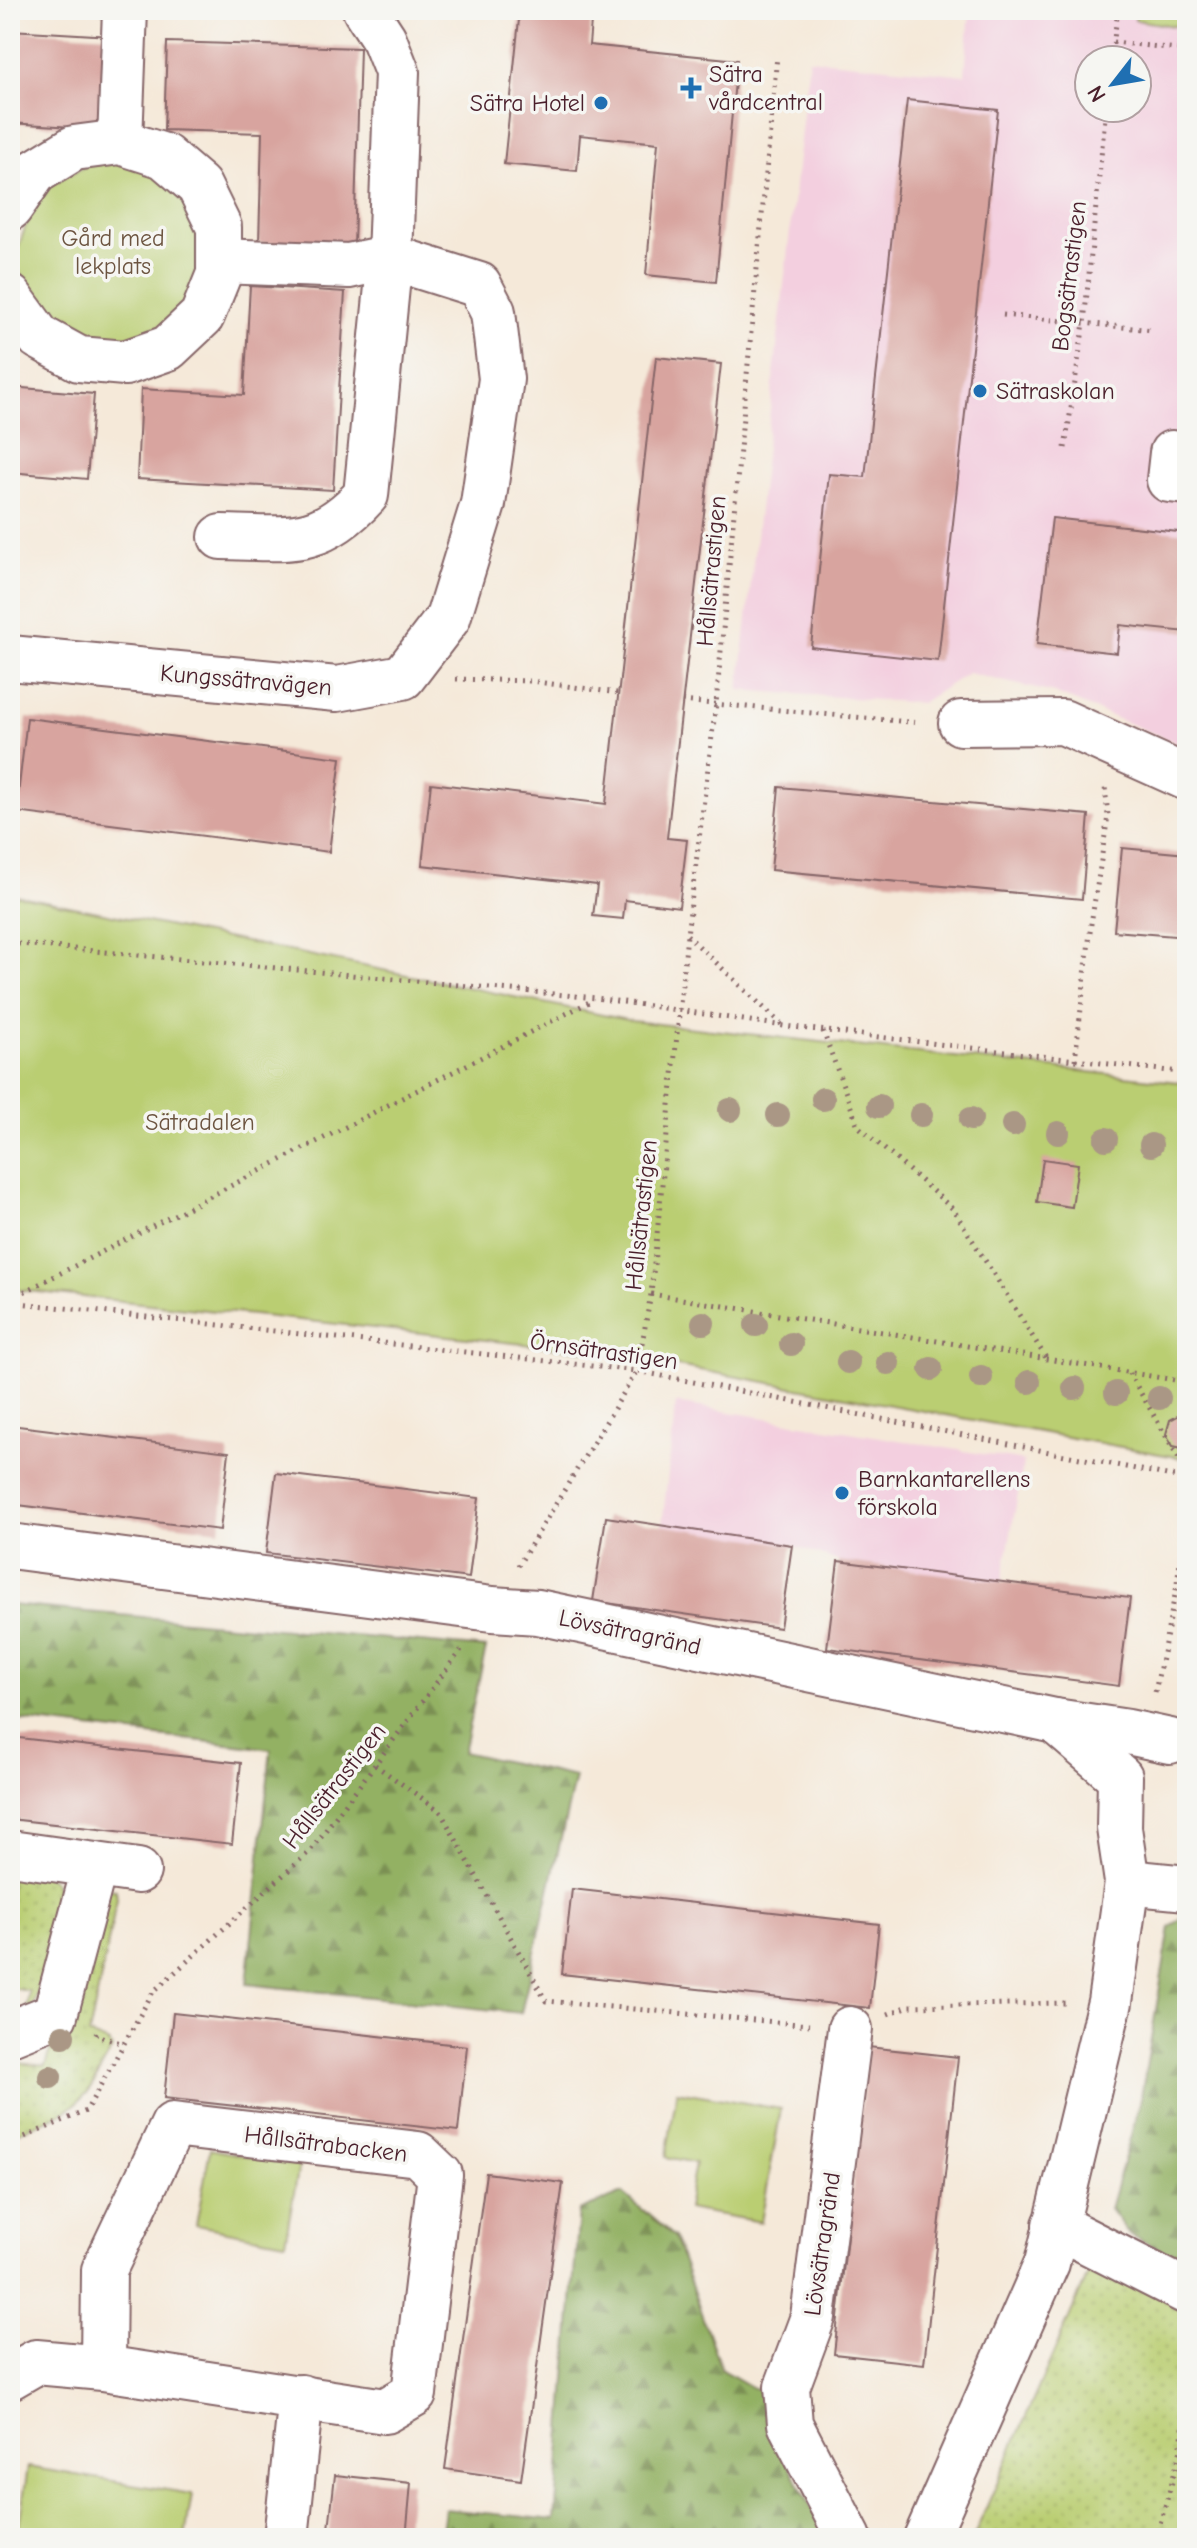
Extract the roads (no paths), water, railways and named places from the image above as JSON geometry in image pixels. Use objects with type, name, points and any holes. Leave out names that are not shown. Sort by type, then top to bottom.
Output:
[{"type":"street","points":[[120,142],[125,10]]},
{"type":"street","points":[[221,537],[299,539],[323,531],[347,516],[366,495],[390,257],[397,72],[384,39],[365,10]]},
{"type":"street","points":[[10,208],[35,172],[74,148],[120,142],[164,156],[199,186],[219,227],[219,274],[202,316],[168,348],[125,363],[79,359],[39,337],[10,297]]},
{"type":"street","points":[[219,261],[349,266],[390,257]]},
{"type":"street","name":"Kungssätravägen","points":[[10,658],[337,689],[403,677],[448,618],[483,504],[501,379],[493,312],[479,285],[390,257]]},
{"type":"street","points":[[961,723],[1063,722],[1187,778]]},
{"type":"street","name":"Lövsätragränd","points":[[10,1546],[492,1609],[538,1612],[1055,1721],[1120,1777],[1119,1828],[1127,1882],[1110,2002],[1047,2263],[926,2538]]},
{"type":"street","points":[[1055,1721],[1170,1741]]},
{"type":"street","points":[[10,1853],[138,1871]]},
{"type":"street","points":[[10,2033],[55,2015],[95,1865]]},
{"type":"street","points":[[1127,1882],[1187,1888]]},
{"type":"street","name":"Lövsätragränd","points":[[849,2538],[790,2424],[787,2387],[813,2317],[850,2029]]},
{"type":"street","name":"Hållsätrabacken","points":[[10,2377],[36,2362],[103,2368],[385,2411],[414,2394],[440,2175],[418,2154],[173,2125],[104,2270],[103,2368]]},
{"type":"street","points":[[1055,2225],[1187,2292]]},
{"type":"street","points":[[286,2538],[301,2397]]},
{"type":"place","name":"Sätra vårdcentral","points":[[691,88]]},
{"type":"place","name":"Sätra Hotel","points":[[601,103]]},
{"type":"place","name":"Sätraskolan","points":[[980,391]]},
{"type":"place","name":"Barnkantarellens förskola","points":[[842,1493]]},
{"type":"park label","name":"Gård med lekplats","points":[[113,252]]},
{"type":"park label","name":"Sätradalen","points":[[200,1122]]}]
